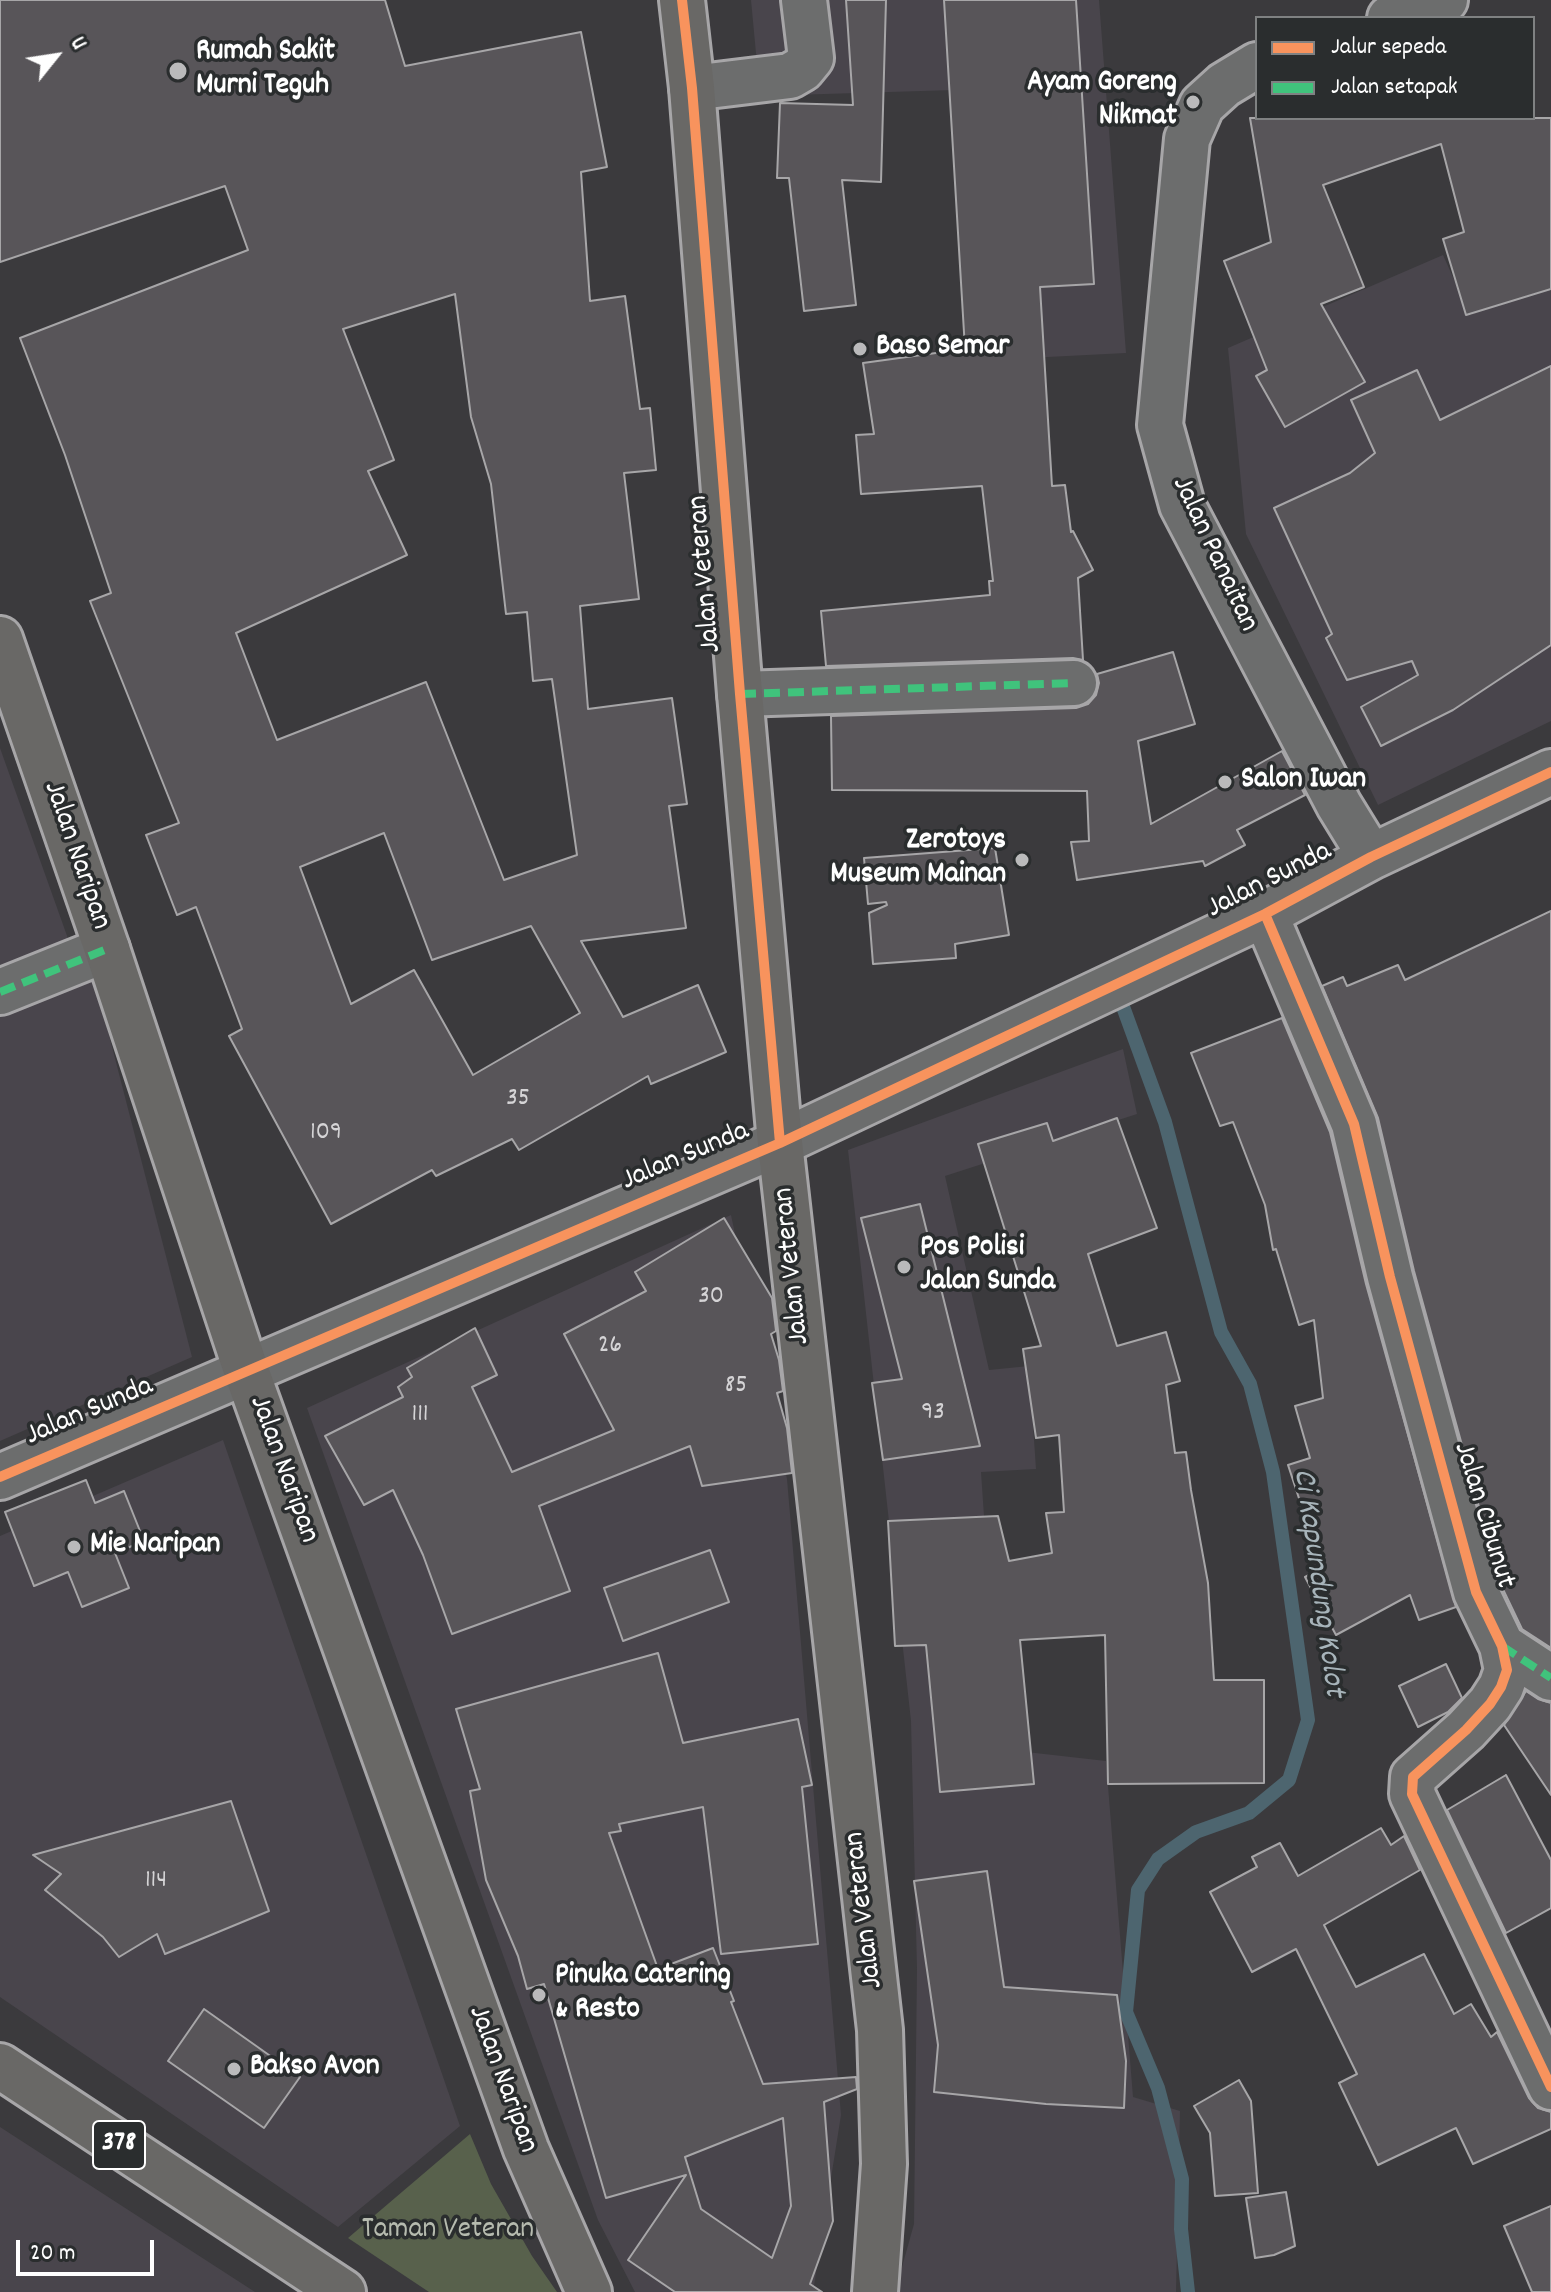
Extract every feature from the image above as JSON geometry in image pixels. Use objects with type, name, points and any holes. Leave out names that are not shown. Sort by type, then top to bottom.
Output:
[{"type":"main road","name":"Jalan Veteran","points":[[682,0],[692,88],[740,694],[780,1143],[880,2030],[884,2164],[875,2292]]},
{"type":"main road","name":"Jalan Naripan","points":[[0,639],[107,949],[247,1373],[520,2134],[589,2292]]},
{"type":"main road","name":"378","points":[[0,2066],[343,2292]]},
{"type":"street","points":[[692,88],[790,76],[802,69],[811,58],[804,0]]},
{"type":"street","points":[[1396,16],[1445,0]]},
{"type":"street","name":"Jalan Panaitan","points":[[1255,66],[1224,85],[1202,105],[1187,139],[1160,425],[1182,505],[1339,805],[1371,857]]},
{"type":"street","points":[[740,694],[1074,683]]},
{"type":"street","name":"Jalan Sunda","points":[[0,1477],[780,1143],[1265,914],[1371,857],[1551,772]]},
{"type":"street","name":"Jalan Cibunut","points":[[1265,914],[1354,1124],[1390,1277],[1476,1592],[1502,1646],[1507,1670],[1501,1687],[1466,1730],[1413,1777],[1412,1794],[1551,2087]]},
{"type":"street","points":[[0,992],[107,949]]},
{"type":"street","points":[[1502,1646],[1551,1678]]},
{"type":"shaded area","points":[[751,0],[1099,0],[1126,353],[969,361],[954,90],[760,96]]},
{"type":"shaded area","points":[[1443,255],[1470,315],[1551,277],[1551,721],[1378,805],[1246,534],[1228,348]]},
{"type":"shaded area","points":[[0,748],[76,961],[0,987]]},
{"type":"shaded area","points":[[93,973],[192,1357],[0,1441],[0,1008]]},
{"type":"shaded area","points":[[1123,1049],[1137,1114],[945,1176],[989,1370],[1029,1366],[1036,1469],[981,1472],[1000,1749],[1106,1761],[1133,2097],[1180,2111],[1176,2292],[895,2292],[914,2224],[917,1969],[911,1721],[848,1150]]},
{"type":"shaded area","points":[[731,1215],[787,1479],[841,2115],[813,2292],[635,2292],[598,2220],[307,1408]]},
{"type":"shaded area","points":[[223,1440],[460,2126],[338,2227],[0,1997],[0,1536]]},
{"type":"shaded area","points":[[0,2127],[255,2292],[0,2292]]},
{"type":"green space","name":"Taman Veteran","points":[[470,2134],[491,2184],[532,2256],[557,2292],[429,2292],[348,2238]]},
{"type":"building","points":[[0,0],[385,0],[405,66],[581,32],[607,167],[581,172],[590,301],[625,296],[640,409],[650,408],[656,470],[624,473],[639,599],[580,606],[588,709],[672,698],[687,804],[669,806],[686,928],[581,941],[623,1017],[698,985],[726,1052],[651,1084],[648,1076],[519,1150],[512,1139],[436,1176],[432,1170],[331,1224],[229,1036],[242,1029],[196,907],[177,915],[146,835],[179,823],[90,601],[111,593],[65,455],[20,338],[248,250],[225,186],[0,262]],"holes":[[[455,294],[471,417],[491,484],[506,614],[527,612],[533,681],[552,679],[577,855],[504,880],[426,682],[277,740],[236,633],[407,555],[368,471],[394,460],[343,329]],[[384,833],[432,960],[531,926],[580,1013],[473,1075],[414,970],[351,1004],[300,867]]]},
{"type":"building","points":[[846,0],[886,0],[881,182],[842,180],[856,305],[804,311],[789,178],[777,178],[780,103],[853,105]]},
{"type":"building","points":[[944,0],[1076,0],[1094,284],[1040,287],[1052,486],[1065,485],[1071,532],[1093,570],[1078,578],[1083,660],[826,666],[821,611],[990,595],[989,581],[993,581],[982,486],[861,494],[856,435],[874,434],[863,363],[965,349]]},
{"type":"building","points":[[1250,118],[1551,118],[1551,289],[1466,315],[1443,239],[1464,232],[1441,144],[1323,185],[1364,287],[1321,304],[1365,382],[1285,427],[1256,376],[1267,370],[1224,261],[1271,242]]},
{"type":"building","points":[[1551,366],[1551,645],[1453,710],[1381,746],[1361,707],[1418,675],[1412,661],[1347,680],[1326,638],[1332,634],[1274,508],[1350,473],[1375,453],[1351,400],[1417,370],[1440,420]]},
{"type":"building","points":[[1173,652],[1195,724],[1138,741],[1151,824],[1282,751],[1305,795],[1237,830],[1245,845],[1205,866],[1203,861],[1077,880],[1071,842],[1089,841],[1087,791],[832,790],[831,716],[1076,708],[1088,704],[1096,695],[1099,683],[1097,674]]},
{"type":"building","points":[[995,848],[1009,935],[955,944],[956,958],[873,964],[869,913],[887,905],[886,902],[868,904],[864,858]]},
{"type":"building","points":[[1551,911],[1551,1648],[1522,1629],[1500,1583],[1414,1271],[1378,1118],[1322,986],[1343,977],[1347,986],[1398,965],[1405,980]]},
{"type":"building","points":[[1282,1018],[1330,1132],[1366,1284],[1456,1607],[1419,1620],[1410,1595],[1336,1635],[1305,1577],[1322,1568],[1288,1465],[1310,1458],[1295,1406],[1323,1398],[1314,1320],[1299,1325],[1276,1249],[1273,1250],[1265,1205],[1233,1122],[1220,1126],[1191,1053]]},
{"type":"building","points":[[1117,1118],[1157,1228],[1088,1254],[1117,1346],[1166,1332],[1180,1381],[1166,1385],[1175,1453],[1186,1452],[1208,1583],[1214,1680],[1264,1680],[1264,1783],[1108,1784],[1105,1635],[1020,1640],[1034,1784],[940,1792],[926,1645],[895,1646],[888,1521],[998,1516],[1009,1561],[1052,1553],[1046,1513],[1064,1512],[1059,1435],[1036,1438],[1023,1349],[1041,1346],[978,1144],[1047,1123],[1053,1141]]},
{"type":"building","points":[[920,1204],[980,1446],[883,1460],[872,1383],[902,1379],[861,1218]]},
{"type":"building","points":[[724,1218],[772,1298],[776,1331],[771,1334],[779,1360],[783,1391],[777,1393],[787,1428],[792,1473],[702,1486],[690,1446],[539,1506],[570,1591],[452,1634],[423,1555],[393,1490],[364,1505],[325,1436],[403,1397],[398,1387],[412,1377],[407,1368],[475,1328],[497,1375],[472,1387],[512,1472],[614,1430],[564,1334],[646,1291],[635,1272]]},
{"type":"building","name":"Mie Naripan","points":[[86,1480],[95,1503],[124,1491],[144,1541],[115,1553],[129,1588],[82,1607],[68,1572],[34,1586],[5,1512]]},
{"type":"building","points":[[710,1550],[729,1602],[623,1641],[604,1588]]},
{"type":"building","points":[[658,1653],[683,1743],[798,1719],[812,1785],[802,1787],[818,1944],[721,1954],[703,1807],[619,1824],[621,1831],[609,1833],[658,1969],[713,1948],[763,2084],[856,2077],[857,2089],[824,2102],[833,2221],[810,2284],[822,2292],[675,2292],[628,2260],[686,2175],[606,2198],[544,1984],[527,1989],[518,1956],[486,1880],[470,1791],[480,1789],[456,1709]],"holes":[[[783,2118],[791,2206],[772,2258],[701,2209],[685,2157]]]},
{"type":"building","points":[[1446,1664],[1462,1698],[1448,1712],[1418,1727],[1399,1686]]},
{"type":"building","points":[[1526,1691],[1551,1703],[1551,1795],[1504,1725]]},
{"type":"building","points":[[1506,1775],[1551,1860],[1551,1908],[1506,1933],[1447,1810]]},
{"type":"building","points":[[231,1801],[269,1911],[165,1954],[157,1934],[119,1957],[103,1937],[45,1890],[61,1874],[33,1855]]},
{"type":"building","points":[[1381,1828],[1391,1845],[1404,1836],[1420,1870],[1324,1925],[1356,1987],[1424,1954],[1454,2014],[1471,2004],[1491,2037],[1497,2032],[1529,2098],[1538,2108],[1551,2112],[1551,2129],[1473,2164],[1456,2128],[1378,2165],[1339,2083],[1357,2074],[1296,1949],[1252,1972],[1210,1892],[1257,1867],[1252,1857],[1280,1843],[1298,1876]]},
{"type":"building","points":[[987,1871],[1004,1987],[1117,1995],[1126,2061],[1124,2108],[1046,2104],[934,2092],[938,2045],[914,1881]]},
{"type":"building","name":"Bakso Avon","points":[[204,2009],[300,2077],[264,2128],[168,2061]]},
{"type":"building","points":[[1239,2080],[1251,2101],[1258,2193],[1215,2196],[1210,2133],[1194,2106]]},
{"type":"building","points":[[1286,2192],[1295,2246],[1274,2255],[1255,2258],[1246,2198]]},
{"type":"building","points":[[1551,2206],[1551,2292],[1532,2292],[1504,2226]]},
{"type":"waterway","name":"Ci Kapundung Kolot","points":[[1122,1004],[1165,1122],[1221,1332],[1250,1384],[1273,1472],[1308,1720],[1289,1780],[1249,1813],[1196,1832],[1158,1859],[1138,1890],[1126,2012],[1158,2088],[1182,2179],[1181,2229],[1188,2292]]},
{"type":"marked path","points":[[740,694],[1074,683]]},
{"type":"marked path","points":[[0,992],[107,949]]},
{"type":"marked path","points":[[1502,1646],[1551,1678]]},
{"type":"cycle path","points":[[682,0],[692,88],[740,694],[780,1143]]},
{"type":"cycle path","points":[[0,1477],[780,1143],[1265,914],[1371,857],[1551,772]]},
{"type":"cycle path","points":[[1265,914],[1354,1124],[1390,1277],[1476,1592],[1502,1646],[1507,1670],[1490,1704],[1413,1777],[1412,1794],[1551,2087]]},
{"type":"place","name":"Rumah Sakit Murni Teguh","points":[[178,71]]},
{"type":"place","name":"Ayam Goreng Nikmat","points":[[1193,102]]},
{"type":"place","name":"Baso Semar","points":[[860,349]]},
{"type":"place","name":"Salon Iwan","points":[[1225,782]]},
{"type":"place","name":"Zerotoys Museum Mainan","points":[[1022,860]]},
{"type":"place","name":"Pos Polisi Jalan Sunda","points":[[904,1267]]},
{"type":"place","name":"Mie Naripan","points":[[74,1547]]},
{"type":"place","name":"Pinuka Catering & Resto","points":[[539,1995]]},
{"type":"place","name":"Bakso Avon","points":[[234,2069]]}]
